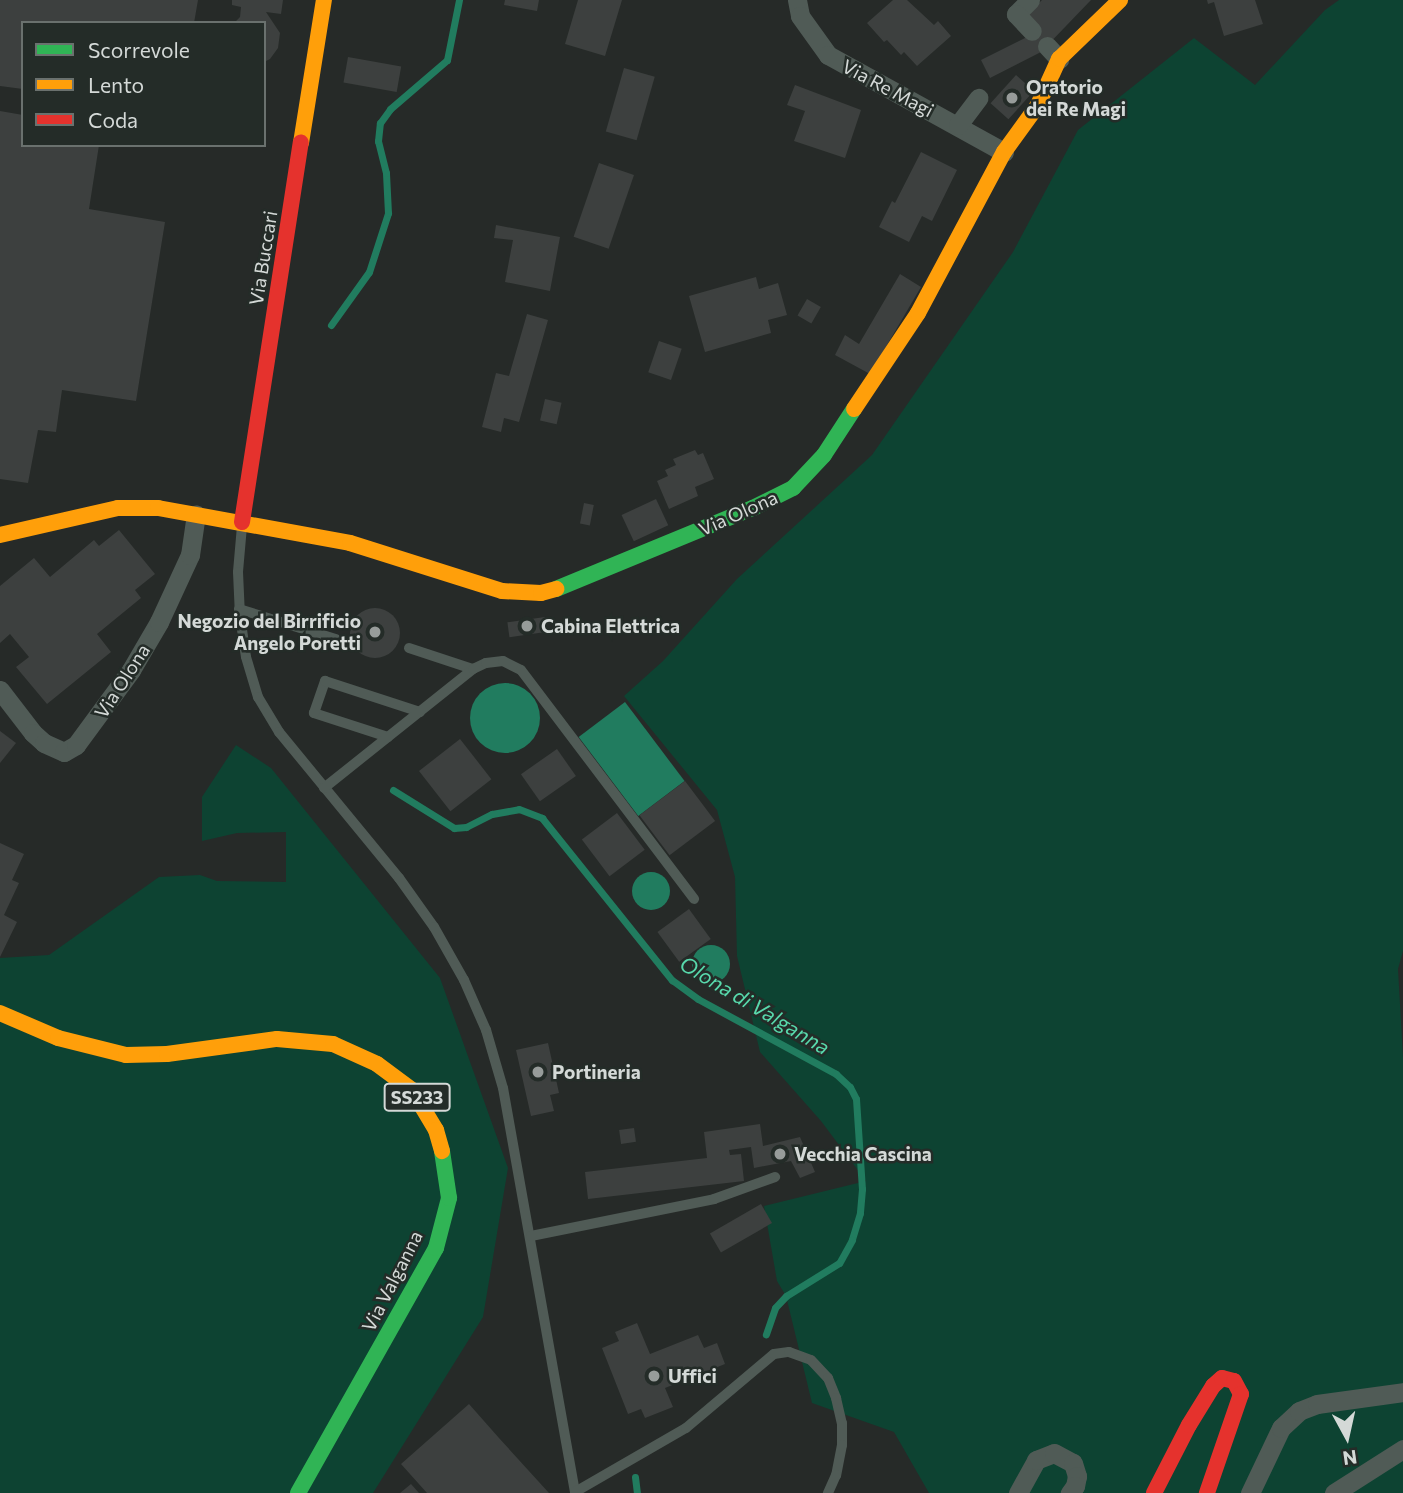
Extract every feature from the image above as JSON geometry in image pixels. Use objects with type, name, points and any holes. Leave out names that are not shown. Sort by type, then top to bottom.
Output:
[{"type":"street","name":"Via Buccari","points":[[242,522],[324,0]]},
{"type":"street","name":"Via Re Magi","points":[[797,0],[800,16],[828,55],[1004,152]]},
{"type":"street","points":[[1030,0],[1016,14],[1032,31]]},
{"type":"street","name":"Via Olona","points":[[0,535],[118,508],[158,508],[350,542],[502,591],[541,593],[573,584],[793,488],[824,455],[918,313],[1004,152],[1038,105],[1053,53],[1120,0]]},
{"type":"street","points":[[958,125],[978,98]]},
{"type":"street","name":"Via Olona","points":[[0,690],[44,743],[64,751],[76,746],[131,670],[159,622],[190,555],[196,514]]},
{"type":"street","name":"Via Valganna","points":[[0,1013],[58,1038],[126,1055],[167,1054],[277,1039],[333,1044],[377,1064],[412,1090],[436,1130],[446,1163],[449,1198],[436,1248],[298,1493]]},
{"type":"street","points":[[1154,1493],[1189,1425],[1213,1386],[1222,1378],[1234,1381],[1241,1394],[1207,1493]]},
{"type":"street","points":[[1250,1493],[1281,1428],[1299,1410],[1317,1404],[1403,1392]]},
{"type":"street","points":[[1334,1493],[1403,1449]]},
{"type":"street","points":[[1017,1493],[1036,1461],[1054,1453],[1073,1463],[1076,1486],[1070,1493]]},
{"type":"lane","points":[[242,522],[238,572],[239,609],[246,657],[258,697],[279,732],[399,878],[434,927],[464,980],[486,1030],[503,1088],[575,1493],[686,1428],[774,1354],[789,1352],[811,1360],[828,1378],[836,1398],[842,1423],[842,1445],[836,1475],[828,1493]]},
{"type":"lane","points":[[239,609],[336,639]]},
{"type":"lane","points":[[409,648],[473,669]]},
{"type":"lane","points":[[324,788],[473,669],[485,663],[503,662],[520,670],[694,899]]},
{"type":"lane","points":[[388,737],[314,712],[324,681],[420,712]]},
{"type":"lane","points":[[531,1236],[714,1199],[775,1177]]},
{"type":"shaded area","points":[[1339,0],[1403,0],[1403,951],[1398,969],[1403,1057],[1403,1493],[929,1493],[894,1432],[812,1403],[786,1296],[777,1281],[764,1206],[866,1181],[821,1121],[760,1052],[737,956],[735,877],[717,810],[624,696],[663,661],[737,579],[872,455],[1013,252],[1078,130],[1194,38],[1255,85],[1325,10]]},
{"type":"shaded area","points":[[505,683],[524,689],[534,699],[540,718],[534,737],[524,747],[505,753],[486,747],[476,737],[470,718],[476,699],[486,689]]},
{"type":"shaded area","points":[[625,702],[685,781],[638,816],[579,737]]},
{"type":"shaded area","points":[[236,745],[271,768],[440,978],[508,1168],[483,1317],[373,1493],[0,1493],[0,958],[49,955],[159,877],[200,875],[217,881],[286,882],[286,832],[237,833],[202,841],[202,797]]},
{"type":"shaded area","points":[[651,872],[665,877],[670,891],[665,905],[651,910],[637,905],[632,891],[637,877]]},
{"type":"shaded area","points":[[711,945],[725,950],[730,964],[725,978],[711,983],[697,978],[692,964],[697,950]]},
{"type":"building","points":[[0,0],[198,0],[194,21],[21,21],[21,89],[0,86]]},
{"type":"building","points":[[232,0],[283,0],[281,14],[266,12],[280,33],[278,48],[270,59],[266,61],[266,21],[236,21],[240,17],[241,7],[232,5]]},
{"type":"building","points":[[505,0],[539,0],[537,11],[504,5]]},
{"type":"building","points":[[578,0],[622,0],[605,56],[565,44]]},
{"type":"building","points":[[893,0],[907,0],[934,25],[938,21],[951,36],[917,66],[904,52],[901,55],[887,40],[884,42],[867,23]]},
{"type":"building","points":[[1042,0],[1091,0],[1041,52],[990,78],[981,60],[1027,37],[1025,17]]},
{"type":"building","points":[[1207,0],[1255,0],[1263,24],[1224,36],[1214,2],[1208,4]]},
{"type":"building","points":[[348,57],[401,66],[397,92],[343,83]]},
{"type":"building","points":[[624,68],[655,77],[637,140],[606,131]]},
{"type":"building","name":"Oratorio dei Re Magi","points":[[1016,75],[1034,91],[1008,119],[991,103]]},
{"type":"building","points":[[795,85],[861,110],[845,158],[794,141],[805,111],[787,105]]},
{"type":"building","points":[[0,111],[21,115],[21,147],[99,147],[89,209],[165,222],[136,401],[62,390],[56,432],[38,430],[28,483],[0,479]]},
{"type":"building","points":[[921,152],[957,170],[932,221],[922,216],[909,242],[879,227],[892,201],[895,203]]},
{"type":"building","points":[[599,163],[634,175],[609,249],[574,237]]},
{"type":"building","points":[[496,225],[560,237],[550,291],[505,282],[513,240],[494,238]]},
{"type":"building","points":[[900,274],[921,287],[870,374],[835,355],[845,335],[859,344]]},
{"type":"building","points":[[756,277],[759,289],[778,283],[787,315],[768,320],[771,333],[705,352],[689,296]]},
{"type":"building","points":[[807,299],[821,307],[811,323],[798,315]]},
{"type":"building","points":[[527,314],[548,320],[519,422],[504,418],[501,432],[482,427],[496,373],[509,376]]},
{"type":"building","points":[[659,341],[682,349],[671,380],[648,372]]},
{"type":"building","points":[[545,399],[562,403],[557,424],[540,420]]},
{"type":"building","points":[[695,450],[698,455],[703,453],[714,479],[695,487],[698,496],[669,509],[657,481],[668,476],[665,470],[676,465],[673,459]]},
{"type":"building","points":[[656,499],[668,525],[634,541],[622,515]]},
{"type":"building","points":[[584,503],[594,505],[590,526],[580,524]]},
{"type":"building","points":[[119,530],[155,574],[135,590],[141,598],[97,634],[111,652],[47,704],[16,667],[29,657],[10,634],[0,643],[0,586],[34,558],[50,577],[94,540],[99,546]]},
{"type":"building","name":"Negozio del Birrificio Angelo Poretti","points":[[375,608],[393,615],[400,633],[393,651],[375,658],[357,651],[350,633],[357,615]]},
{"type":"building","name":"Cabina Elettrica","points":[[545,617],[547,632],[509,637],[507,622]]},
{"type":"building","points":[[0,731],[16,743],[0,763]]},
{"type":"building","points":[[460,739],[491,779],[450,811],[419,771]]},
{"type":"building","points":[[557,749],[576,776],[540,801],[521,774]]},
{"type":"building","points":[[685,781],[715,821],[670,855],[639,815]]},
{"type":"building","points":[[617,813],[645,850],[610,876],[582,839]]},
{"type":"building","points":[[0,843],[24,854],[12,880],[19,883],[4,915],[17,922],[0,957]]},
{"type":"building","points":[[689,909],[711,939],[679,962],[657,932]]},
{"type":"building","name":"Portineria","points":[[548,1043],[559,1093],[550,1095],[554,1111],[531,1116],[516,1050]]},
{"type":"building","points":[[760,1124],[763,1146],[800,1137],[815,1172],[800,1178],[791,1161],[754,1168],[751,1147],[729,1150],[730,1155],[741,1154],[744,1181],[588,1199],[585,1172],[707,1158],[704,1132]]},
{"type":"building","points":[[634,1128],[636,1142],[621,1144],[619,1130]]},
{"type":"building","points":[[761,1204],[772,1223],[721,1253],[710,1234]]},
{"type":"building","name":"Uffici","points":[[637,1323],[650,1354],[698,1335],[704,1348],[717,1343],[725,1364],[665,1388],[673,1407],[645,1418],[641,1409],[628,1414],[602,1348],[619,1341],[615,1332]]},
{"type":"building","points":[[469,1404],[549,1493],[427,1493],[401,1464]]},
{"type":"building","points":[[411,1484],[419,1493],[400,1493]]},
{"type":"waterway","name":"Olona di Valganna","points":[[331,325],[369,272],[388,213],[386,173],[378,141],[380,123],[390,109],[447,60],[459,0]]},
{"type":"waterway","name":"Olona di Valganna","points":[[393,790],[454,828],[466,827],[492,814],[519,809],[542,818],[672,980],[698,999],[836,1074],[850,1087],[856,1099],[862,1189],[860,1213],[852,1240],[839,1263],[786,1296],[775,1308],[766,1334]]},
{"type":"waterway","name":"Olona di Valganna","points":[[635,1477],[637,1493]]},
{"type":"traffic: fast","points":[[556,589],[753,508],[793,488],[824,455],[854,409]]},
{"type":"traffic: fast","points":[[298,1493],[436,1248],[449,1198],[442,1151]]},
{"type":"traffic: slow","points":[[301,143],[324,0]]},
{"type":"traffic: slow","points":[[854,409],[918,313],[1004,152],[1038,105],[1059,59],[1120,0]]},
{"type":"traffic: slow","points":[[0,535],[118,508],[158,508],[350,543],[502,591],[541,593],[556,589]]},
{"type":"traffic: slow","points":[[0,1013],[58,1038],[126,1055],[167,1054],[277,1039],[333,1044],[377,1064],[412,1090],[436,1130],[442,1151]]},
{"type":"traffic: jam","points":[[242,522],[301,143]]},
{"type":"traffic: jam","points":[[1154,1493],[1189,1425],[1213,1386],[1222,1378],[1234,1381],[1241,1394],[1207,1493]]},
{"type":"place","name":"Oratorio dei Re Magi","points":[[1012,98]]},
{"type":"place","name":"Cabina Elettrica","points":[[527,626]]},
{"type":"place","name":"Negozio del Birrificio Angelo Poretti","points":[[375,632]]},
{"type":"place","name":"Portineria","points":[[538,1072]]},
{"type":"place","name":"Vecchia Cascina","points":[[780,1154]]},
{"type":"place","name":"Uffici","points":[[654,1376]]}]
